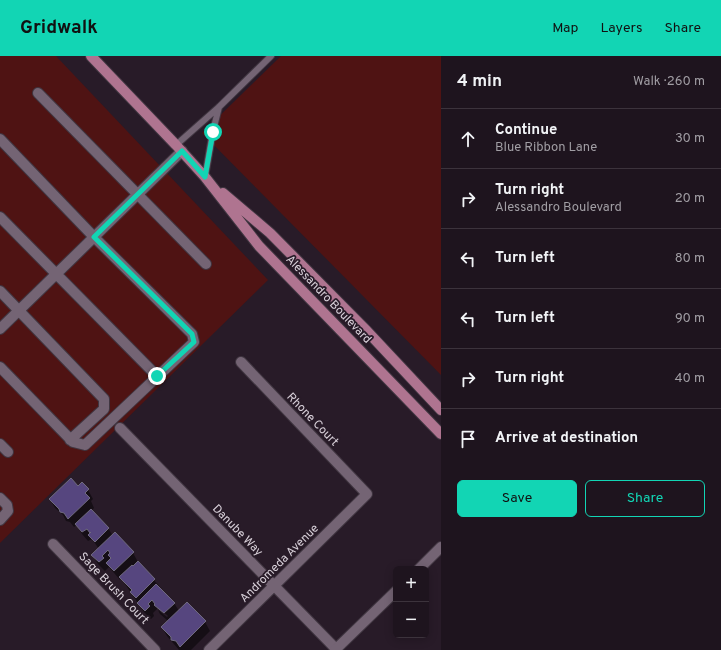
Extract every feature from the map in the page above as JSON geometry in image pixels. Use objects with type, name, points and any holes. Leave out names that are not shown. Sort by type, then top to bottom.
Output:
[{"type":"main road","name":"Alessandro Boulevard","points":[[91,56],[205,177],[259,246],[441,434]]},
{"type":"main road","name":"Alessandro Boulevard","points":[[205,177],[270,233],[365,329],[441,410]]},
{"type":"street","points":[[38,93],[139,194],[206,264]]},
{"type":"street","points":[[0,139],[94,237],[192,334],[194,342],[85,445],[70,440],[1,369]]},
{"type":"street","points":[[0,329],[139,194],[179,148]]},
{"type":"street","points":[[0,217],[157,376]]},
{"type":"street","points":[[0,291],[104,399],[104,409],[70,440]]},
{"type":"street","name":"Rhone Court","points":[[241,362],[367,494]]},
{"type":"street","name":"Danube Way","points":[[120,428],[336,650]]},
{"type":"street","points":[[0,444],[8,452]]},
{"type":"street","name":"Andromeda Avenue","points":[[209,650],[367,494]]},
{"type":"street","points":[[0,498],[7,505],[8,511],[0,520]]},
{"type":"street","name":"Sage Brush Court","points":[[53,544],[155,650]]},
{"type":"street","points":[[421,566],[441,547]]},
{"type":"street","points":[[336,650],[393,594]]},
{"type":"lane","points":[[179,148],[271,56]]},
{"type":"lane","points":[[205,177],[219,107]]},
{"type":"shaded area","points":[[0,56],[56,56],[268,280],[0,543]]},
{"type":"shaded area","points":[[281,56],[441,56],[441,375],[202,133]]},
{"type":"building","points":[[71,478],[78,486],[82,482],[89,489],[85,493],[90,498],[68,519],[64,513],[60,512],[49,499]]},
{"type":"building","points":[[91,509],[109,528],[95,542],[88,535],[90,533],[87,529],[82,532],[75,524]]},
{"type":"building","points":[[115,532],[134,552],[114,571],[106,563],[111,558],[108,555],[110,553],[108,550],[102,556],[104,558],[99,562],[91,555]]},
{"type":"building","points":[[138,561],[155,579],[136,598],[130,592],[132,590],[119,577]]},
{"type":"building","points":[[156,584],[175,603],[164,613],[154,605],[155,604],[152,600],[148,604],[150,606],[145,611],[137,603]]},
{"type":"building","points":[[187,602],[206,621],[180,647],[176,641],[171,640],[171,637],[161,627]]},
{"type":"route","points":[[157,376],[194,342],[192,334],[94,237],[182,151],[205,177],[213,132]]}]
